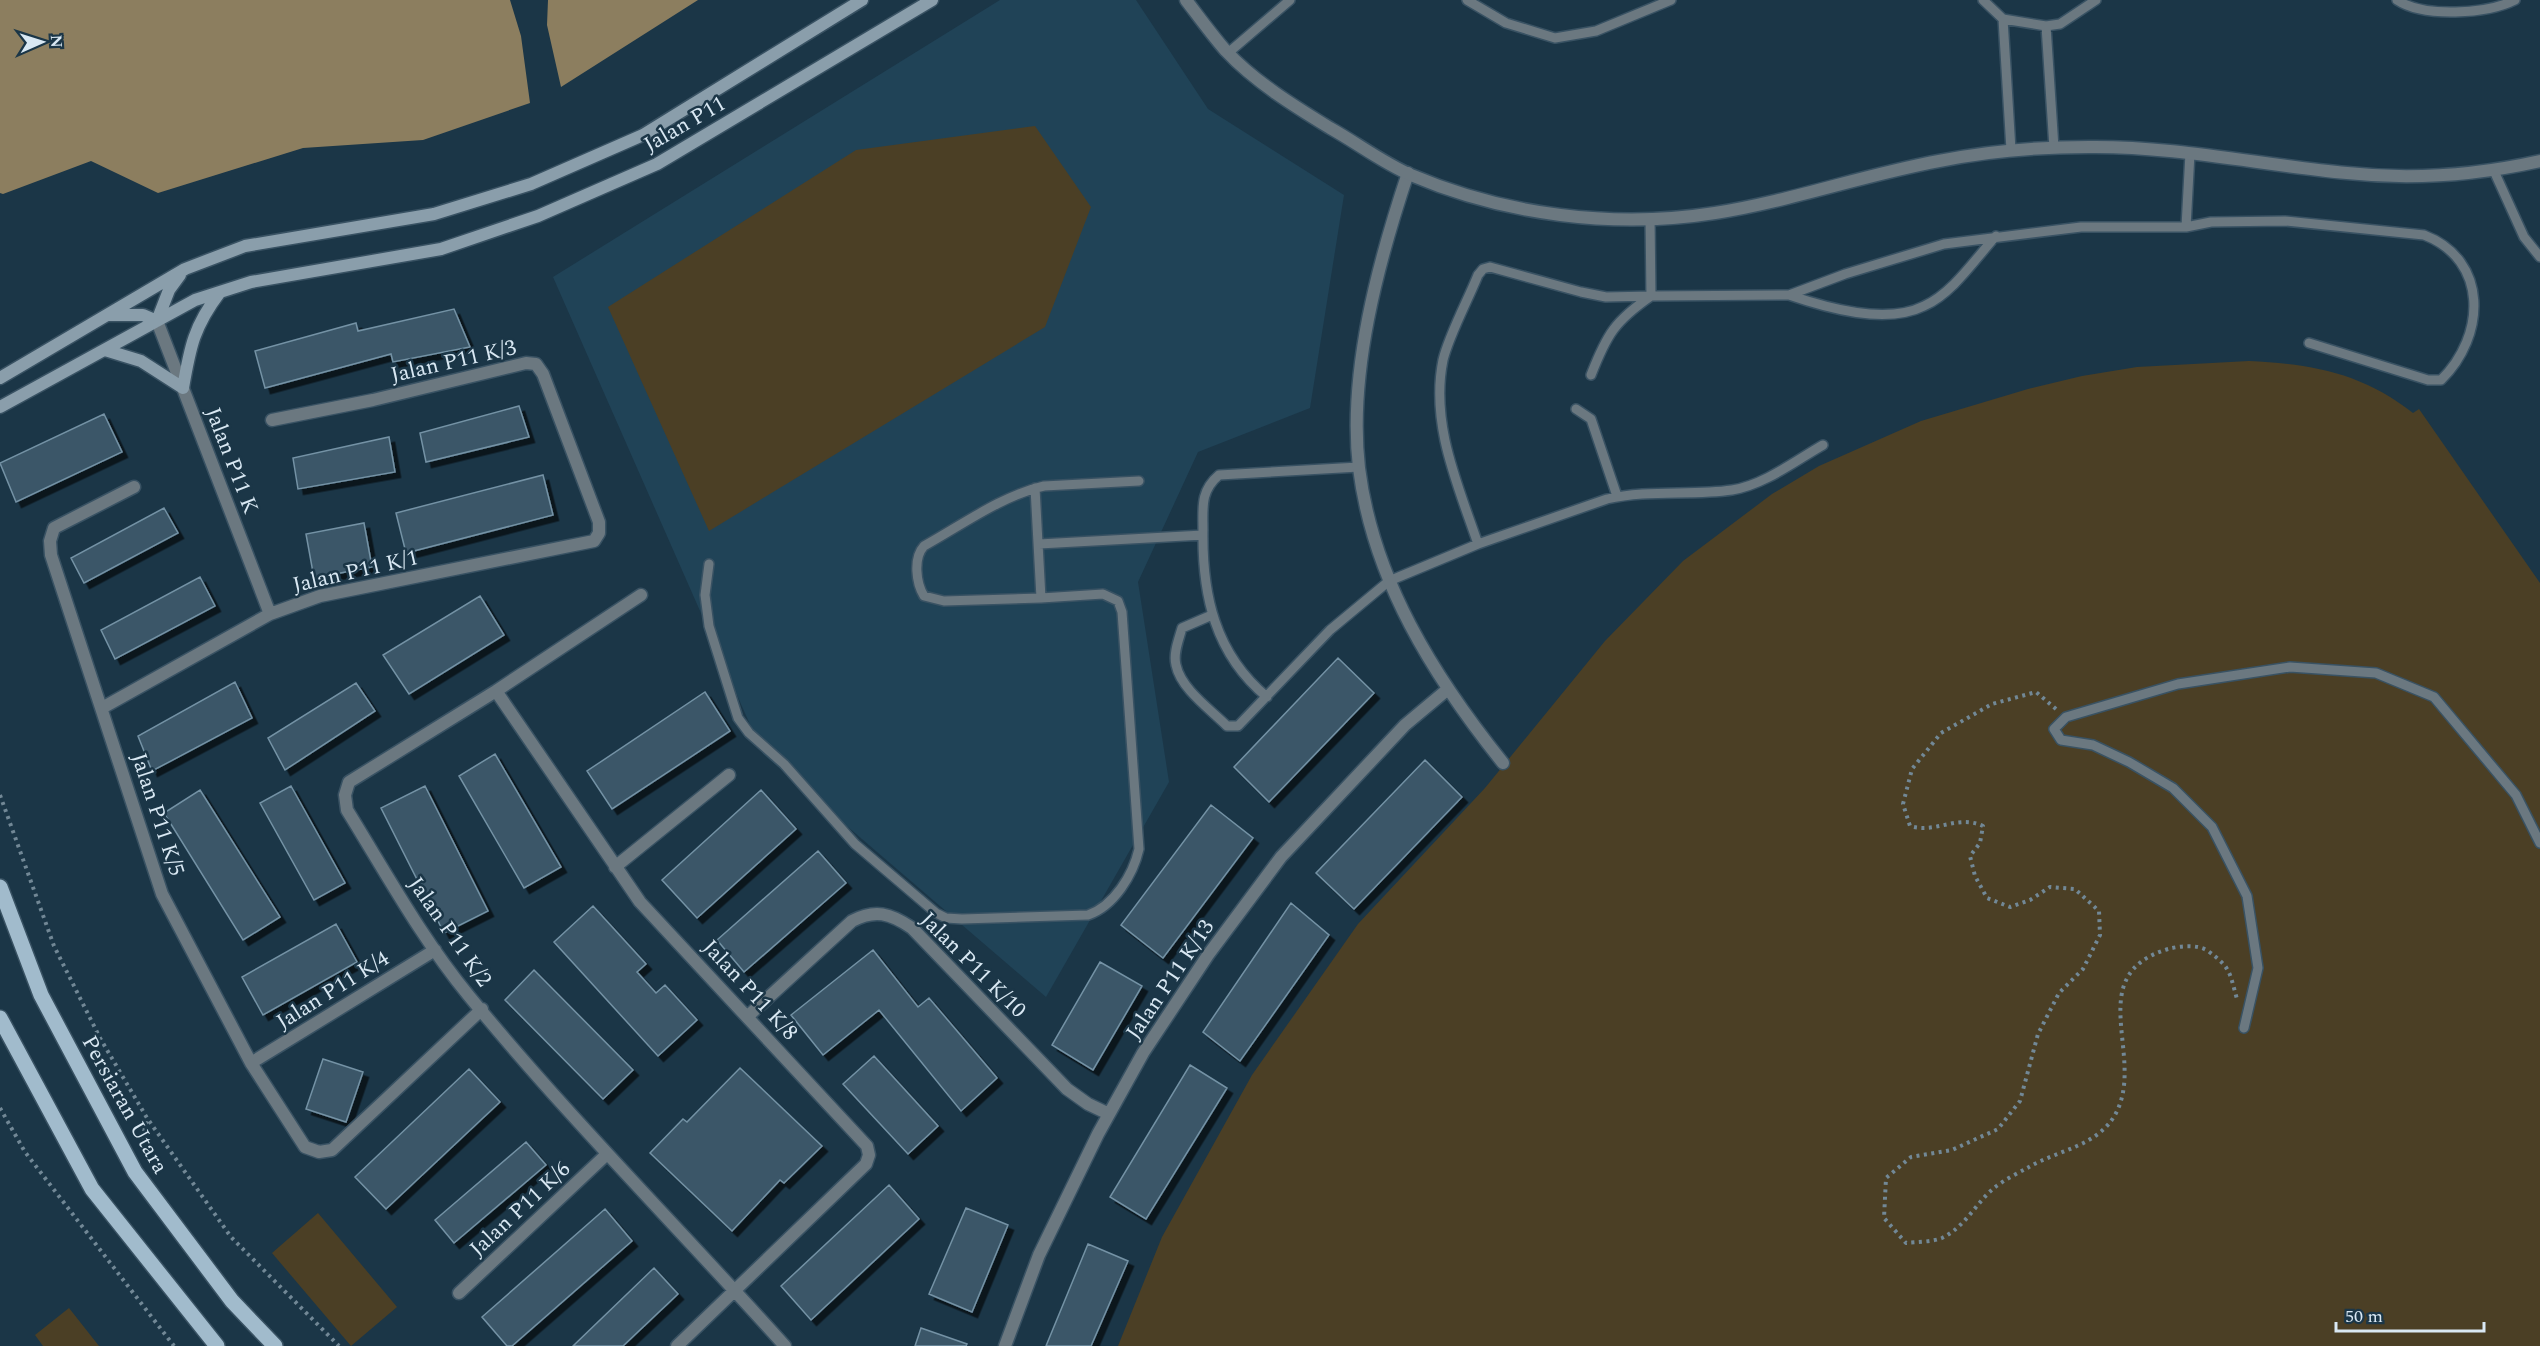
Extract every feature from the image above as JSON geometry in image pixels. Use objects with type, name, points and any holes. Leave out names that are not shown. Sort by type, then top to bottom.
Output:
[{"type":"main road","name":"Jalan P11","points":[[0,378],[185,269],[245,246],[434,214],[531,184],[643,135],[862,0]]},
{"type":"main road","name":"Jalan P11","points":[[0,408],[195,300],[250,282],[441,249],[538,216],[657,164],[932,0]]},
{"type":"main road","points":[[105,316],[127,313],[143,315],[157,321],[169,290],[185,269]]},
{"type":"main road","points":[[105,350],[141,361],[183,388],[195,331],[202,314],[220,292]]},
{"type":"main road","name":"Persiaran Utara","points":[[0,888],[41,996],[135,1172],[232,1300],[275,1346]]},
{"type":"main road","points":[[0,1018],[92,1189],[217,1346]]},
{"type":"street","points":[[1186,0],[1228,53],[1290,104],[1408,173],[1459,193],[1547,213],[1612,219],[1712,213],[1773,203],[1938,161],[2011,150],[2091,147],[2190,153],[2349,174],[2418,176],[2494,171],[2540,161]]},
{"type":"street","points":[[1408,173],[1385,243],[1365,338],[1359,408],[1359,467],[1370,519],[1389,581],[1409,625],[1448,689],[1503,763]]},
{"type":"street","name":"Jalan P11 K","points":[[157,321],[270,614]]},
{"type":"street","name":"Jalan P11 K/3","points":[[272,420],[374,400],[526,363],[536,364],[543,374],[599,522],[599,533]]},
{"type":"street","name":"Jalan P11 K/5","points":[[134,487],[54,528],[50,541],[51,555],[162,894],[251,1064],[305,1147],[319,1152],[332,1150],[482,1009]]},
{"type":"street","name":"Jalan P11 K/1","points":[[102,708],[270,614],[320,596],[594,541],[599,533]]},
{"type":"street","name":"Jalan P11 K/2","points":[[641,595],[496,691],[349,782],[345,795],[347,810],[435,950],[482,1009],[607,1154],[785,1346]]},
{"type":"street","name":"Jalan P11 K/13","points":[[1005,1346],[1039,1255],[1109,1114],[1143,1053],[1208,955],[1281,857],[1405,725],[1448,689]]},
{"type":"street","name":"Jalan P11 K/8","points":[[496,691],[640,902],[867,1146],[869,1155],[866,1164],[736,1291]]},
{"type":"street","points":[[615,867],[729,775]]},
{"type":"street","name":"Jalan P11 K/10","points":[[747,1017],[852,921],[864,915],[880,912],[897,918],[912,928],[1067,1089],[1088,1104],[1109,1114]]},
{"type":"street","name":"Jalan P11 K/4","points":[[251,1064],[435,950]]},
{"type":"street","name":"Jalan P11 K/6","points":[[459,1293],[607,1154]]},
{"type":"street","points":[[676,1346],[736,1291]]},
{"type":"lane","points":[[1228,53],[1290,0]]},
{"type":"lane","points":[[1467,0],[1506,23],[1555,38],[1596,32],[1671,0]]},
{"type":"lane","points":[[1983,0],[2003,19],[2046,26],[2060,24],[2096,0]]},
{"type":"lane","points":[[2397,0],[2407,6],[2457,13],[2515,0]]},
{"type":"lane","points":[[2003,19],[2011,150]]},
{"type":"lane","points":[[2046,26],[2054,148]]},
{"type":"lane","points":[[2186,227],[2190,153]]},
{"type":"lane","points":[[2494,171],[2524,237],[2540,257]]},
{"type":"lane","points":[[1650,218],[1651,296]]},
{"type":"lane","points":[[1789,296],[1845,274],[1944,244],[2081,227],[2186,227],[2211,222],[2285,221],[2424,235],[2442,242],[2456,255],[2467,271],[2474,289],[2476,307],[2465,345],[2450,371],[2441,380],[2428,380],[2309,343]]},
{"type":"lane","points":[[1478,543],[1444,445],[1441,401],[1443,360],[1483,268],[1490,267],[1606,297],[1789,296],[1819,306],[1881,314],[1923,307],[1946,291],[1996,236]]},
{"type":"lane","points":[[1591,375],[1603,343],[1622,316],[1651,296]]},
{"type":"lane","points":[[1576,409],[1591,419],[1617,496]]},
{"type":"lane","points":[[1212,615],[1182,627],[1177,646],[1176,665],[1189,689],[1227,726],[1238,726],[1330,630],[1389,581],[1478,543],[1617,496],[1733,489],[1756,482],[1823,446]]},
{"type":"lane","points":[[1267,697],[1248,681],[1231,659],[1212,615],[1202,571],[1203,495],[1209,484],[1219,476],[1359,467]]},
{"type":"lane","points":[[709,564],[705,595],[709,626],[728,691],[744,725],[784,764],[855,844],[936,913],[962,919],[1088,915],[1101,911],[1109,905],[1137,858],[1139,849],[1122,612],[1118,602],[1103,594],[932,600],[921,591],[918,552],[924,546],[1010,498],[1035,488],[1139,481]]},
{"type":"lane","points":[[1035,488],[1041,597]]},
{"type":"lane","points":[[1039,544],[1203,535]]},
{"type":"lane","points":[[2244,1028],[2258,968],[2254,937],[2247,896],[2212,827],[2173,788],[2129,762],[2093,745],[2061,741],[2054,729],[2066,717],[2178,684],[2290,667],[2376,673],[2434,697],[2516,795],[2540,843]]},
{"type":"path","points":[[2066,717],[2036,693],[1992,704],[1941,733],[1912,770],[1902,804],[1910,826],[1924,830],[1952,822],[1974,822],[1983,826],[1980,843],[1970,856],[1975,876],[1987,898],[2010,907],[2030,900],[2050,887],[2075,889],[2098,911],[2100,935],[2084,969],[2060,993],[2038,1034],[2020,1101],[1998,1129],[1952,1150],[1911,1157],[1886,1178],[1884,1218],[1906,1243],[1941,1238],[1972,1214],[1994,1188],[2032,1165],[2068,1151],[2092,1138],[2116,1114],[2127,1082],[2118,1009],[2126,977],[2151,954],[2177,946],[2203,948],[2228,966],[2244,1028]]},
{"type":"path","points":[[0,795],[54,945],[100,1038],[147,1118],[231,1237],[339,1346]]},
{"type":"path","points":[[0,1108],[25,1152],[174,1346]]},
{"type":"shaded area","points":[[0,0],[510,0],[521,36],[530,103],[423,140],[303,148],[158,193],[91,161],[3,194],[0,193]]},
{"type":"shaded area","points":[[548,0],[698,0],[561,87],[547,25]]},
{"type":"shaded area","points":[[1000,0],[1136,0],[1208,109],[1344,195],[1310,408],[1198,452],[1138,582],[1169,782],[1046,997],[763,754],[553,277]]},
{"type":"shaded area","points":[[1035,126],[1091,207],[1045,327],[709,531],[608,307],[856,150]]},
{"type":"shaded area","points":[[2249,361],[2294,365],[2335,373],[2375,388],[2413,413],[2419,409],[2540,583],[2540,1346],[1118,1346],[1162,1237],[1252,1075],[1358,924],[1485,788],[1605,641],[1683,561],[1772,494],[1819,466],[1921,421],[2028,389],[2082,376],[2137,367]]},
{"type":"shaded area","points":[[318,1213],[397,1307],[351,1346],[272,1253]]},
{"type":"shaded area","points":[[69,1308],[99,1346],[43,1346],[35,1335]]},
{"type":"building","points":[[454,309],[470,347],[393,362],[391,354],[265,388],[255,351],[356,323],[358,331]]},
{"type":"building","points":[[519,406],[529,437],[426,462],[420,433]]},
{"type":"building","points":[[104,414],[122,452],[16,502],[0,463]]},
{"type":"building","points":[[389,437],[395,472],[298,489],[293,458]]},
{"type":"building","points":[[543,475],[553,515],[406,553],[396,513]]},
{"type":"building","points":[[164,508],[178,533],[84,583],[71,558]]},
{"type":"building","points":[[364,523],[372,567],[314,578],[306,534]]},
{"type":"building","points":[[200,577],[215,606],[115,659],[101,630]]},
{"type":"building","points":[[480,596],[504,635],[409,694],[383,655]]},
{"type":"building","points":[[1338,658],[1374,693],[1269,802],[1234,767]]},
{"type":"building","points":[[235,682],[252,718],[152,771],[138,736]]},
{"type":"building","points":[[356,683],[375,711],[285,770],[268,738]]},
{"type":"building","points":[[705,692],[730,731],[612,809],[587,771]]},
{"type":"building","points":[[495,754],[561,867],[524,888],[459,776]]},
{"type":"building","points":[[1425,760],[1462,797],[1354,909],[1316,873]]},
{"type":"building","points":[[291,786],[345,883],[314,900],[260,803]]},
{"type":"building","points":[[425,786],[488,911],[444,933],[381,808]]},
{"type":"building","points":[[200,790],[280,917],[243,940],[164,813]]},
{"type":"building","points":[[761,790],[796,829],[697,918],[662,880]]},
{"type":"building","points":[[1211,805],[1253,838],[1163,958],[1121,925]]},
{"type":"building","points":[[818,851],[846,883],[744,972],[717,940]]},
{"type":"building","points":[[1291,903],[1329,935],[1240,1061],[1203,1032]]},
{"type":"building","points":[[593,906],[646,964],[637,972],[656,993],[665,985],[697,1020],[658,1056],[554,942]]},
{"type":"building","points":[[336,924],[357,962],[263,1015],[242,977]]},
{"type":"building","points":[[873,950],[918,1007],[929,998],[997,1078],[961,1111],[879,1010],[823,1055],[791,1015]]},
{"type":"building","points":[[1100,962],[1142,986],[1093,1070],[1052,1045]]},
{"type":"building","points":[[534,970],[633,1070],[603,1099],[505,1000]]},
{"type":"building","points":[[874,1056],[938,1126],[908,1154],[843,1084]]},
{"type":"building","points":[[323,1059],[363,1072],[346,1122],[306,1109]]},
{"type":"building","points":[[1190,1065],[1227,1088],[1146,1219],[1110,1197]]},
{"type":"building","points":[[740,1068],[822,1146],[784,1183],[780,1180],[732,1231],[650,1153],[683,1119],[687,1122]]},
{"type":"building","points":[[469,1069],[500,1102],[386,1209],[355,1177]]},
{"type":"building","points":[[526,1142],[546,1165],[454,1243],[435,1220]]},
{"type":"building","points":[[889,1185],[919,1219],[811,1320],[781,1286]]},
{"type":"building","points":[[966,1208],[1008,1225],[972,1312],[929,1294]]},
{"type":"building","points":[[605,1209],[632,1241],[512,1346],[507,1346],[482,1317]]},
{"type":"building","points":[[1088,1244],[1128,1261],[1091,1346],[1046,1346]]},
{"type":"building","points":[[654,1268],[678,1294],[623,1346],[573,1346]]},
{"type":"building","points":[[921,1328],[967,1344],[966,1346],[915,1346]]}]
